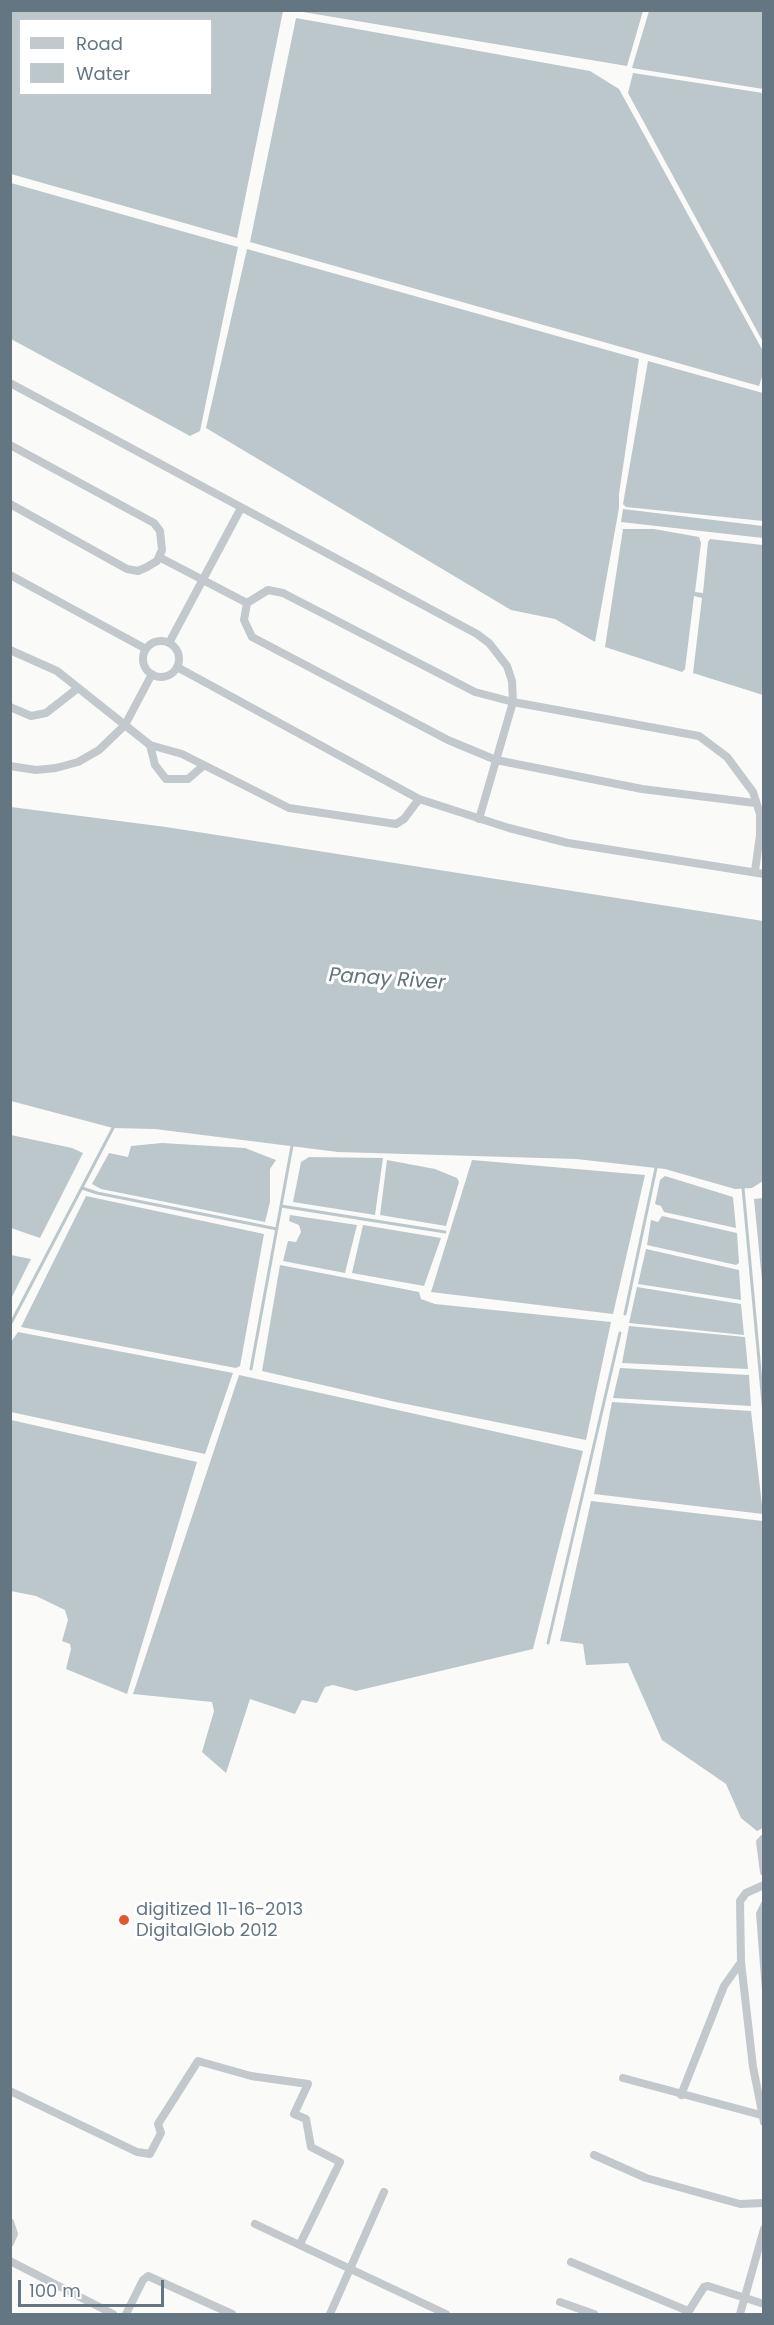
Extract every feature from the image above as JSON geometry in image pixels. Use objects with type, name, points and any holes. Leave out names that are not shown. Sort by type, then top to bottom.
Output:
[{"type":"street","points":[[10,384],[477,634],[489,643],[507,666],[512,681],[513,702],[479,819]]},
{"type":"street","points":[[10,445],[154,523],[162,541],[159,557],[138,571],[128,569],[10,504]]},
{"type":"street","points":[[169,643],[241,508]]},
{"type":"street","points":[[159,557],[247,603]]},
{"type":"street","points":[[10,575],[146,650]]},
{"type":"street","points":[[177,667],[419,799],[479,819],[568,843],[759,872],[760,814],[753,792],[727,757],[699,736],[513,702],[475,692],[283,593],[268,590],[247,603],[244,620],[252,637],[448,740],[496,760],[642,789],[755,803]]},
{"type":"street","points":[[159,641],[169,643],[177,651],[177,667],[163,676],[152,674],[143,660],[146,650],[159,641]]},
{"type":"street","points":[[10,650],[57,671],[150,745],[183,754],[275,803],[304,811],[396,824],[404,819],[419,799]]},
{"type":"street","points":[[10,766],[36,770],[56,768],[78,762],[99,750],[125,725],[152,674]]},
{"type":"street","points":[[10,707],[31,716],[46,713],[78,688]]},
{"type":"street","points":[[150,745],[155,765],[166,779],[188,779],[203,766]]},
{"type":"street","points":[[764,1838],[760,1842],[764,1872]]},
{"type":"street","points":[[623,2078],[762,2119],[741,1962],[740,1901],[746,1893],[764,1886]]},
{"type":"street","points":[[681,2095],[724,1986],[741,1962]]},
{"type":"street","points":[[10,2091],[137,2152],[150,2154],[161,2133],[158,2124],[198,2061],[251,2076],[308,2084],[294,2114],[306,2119],[311,2147],[340,2162],[300,2244]]},
{"type":"street","points":[[594,2155],[646,2178],[740,2204],[764,2203]]},
{"type":"street","points":[[330,2314],[384,2192]]},
{"type":"street","points":[[10,2222],[14,2234],[10,2243]]},
{"type":"street","points":[[255,2224],[446,2314]]},
{"type":"street","points":[[740,2314],[764,2229]]},
{"type":"street","points":[[10,2261],[113,2314]]},
{"type":"street","points":[[571,2262],[688,2313],[704,2287],[746,2297],[764,2304]]},
{"type":"street","points":[[126,2314],[143,2280],[148,2276],[232,2314]]},
{"type":"street","points":[[560,2302],[594,2314]]},
{"type":"water","points":[[297,10],[643,11],[627,66]]},
{"type":"water","points":[[10,11],[283,11],[237,238],[11,174]]},
{"type":"water","points":[[649,11],[763,11],[763,89],[632,68]]},
{"type":"water","points":[[296,18],[590,71],[619,89],[763,351],[763,374],[759,386],[250,242]]},
{"type":"water","points":[[633,73],[763,93],[763,342],[628,93]]},
{"type":"water","points":[[11,183],[238,247],[200,431],[190,436],[11,339]]},
{"type":"water","points":[[247,249],[639,359],[619,494],[619,508],[595,642],[555,619],[511,610],[206,428]]},
{"type":"water","points":[[648,361],[763,393],[763,521],[626,507],[623,504]]},
{"type":"water","points":[[623,509],[763,526],[763,538],[621,522]]},
{"type":"water","points":[[623,529],[654,529],[699,537],[701,543],[695,592],[703,593],[710,539],[763,545],[763,695],[693,673],[702,598],[694,596],[685,669],[682,672],[605,647]]},
{"type":"water","name":"Panay River","points":[[11,807],[166,827],[763,921],[763,1181],[752,1188],[735,1189],[665,1169],[576,1159],[338,1152],[155,1129],[113,1128],[11,1101]]},
{"type":"water","points":[[11,1135],[72,1148],[83,1153],[40,1238],[11,1228]]},
{"type":"water","points":[[162,1143],[245,1148],[276,1160],[270,1169],[270,1202],[265,1222],[101,1189],[92,1184],[109,1153],[128,1157],[131,1146]]},
{"type":"water","points":[[309,1157],[383,1158],[375,1215],[293,1202],[301,1162]]},
{"type":"water","points":[[387,1160],[435,1169],[457,1178],[459,1182],[446,1226],[380,1215]]},
{"type":"water","points":[[472,1160],[645,1175],[613,1314],[431,1292]]},
{"type":"water","points":[[665,1176],[733,1197],[736,1228],[664,1212],[661,1206],[655,1204],[660,1180]]},
{"type":"water","points":[[86,1196],[264,1234],[240,1366],[236,1368],[21,1327]]},
{"type":"water","points":[[764,1198],[763,1291],[754,1199]]},
{"type":"water","points":[[290,1215],[357,1225],[345,1273],[283,1261],[288,1241],[296,1242],[301,1232],[299,1225],[289,1221]]},
{"type":"water","points":[[662,1216],[737,1233],[739,1263],[736,1265],[647,1245],[651,1220],[658,1222]]},
{"type":"water","points":[[363,1225],[441,1238],[424,1286],[352,1273]]},
{"type":"water","points":[[646,1249],[739,1270],[741,1300],[638,1284]]},
{"type":"water","points":[[10,1255],[31,1259],[11,1299]]},
{"type":"water","points":[[280,1265],[419,1292],[421,1299],[435,1304],[611,1322],[586,1440],[396,1402],[262,1371]]},
{"type":"water","points":[[637,1287],[741,1304],[744,1335],[629,1323]]},
{"type":"water","points":[[629,1326],[745,1337],[748,1369],[622,1363]]},
{"type":"water","points":[[18,1332],[233,1373],[205,1454],[11,1412],[11,1342]]},
{"type":"water","points":[[620,1368],[749,1375],[751,1406],[613,1398]]},
{"type":"water","points":[[239,1375],[583,1451],[533,1649],[356,1691],[333,1685],[325,1687],[317,1703],[302,1700],[295,1714],[250,1699],[226,1773],[202,1752],[214,1711],[212,1702],[133,1694]]},
{"type":"water","points":[[612,1402],[751,1411],[763,1514],[594,1494]]},
{"type":"water","points":[[11,1420],[197,1462],[127,1694],[66,1669],[71,1649],[70,1644],[62,1641],[68,1620],[65,1610],[36,1596],[11,1591]]},
{"type":"water","points":[[591,1501],[763,1521],[763,1828],[757,1831],[741,1818],[726,1784],[662,1740],[628,1663],[586,1665],[583,1644],[560,1641]]},
{"type":"water","points":[[763,1899],[763,2004],[756,1913]]},
{"type":"waterway","points":[[10,1325],[113,1128]]},
{"type":"waterway","points":[[251,1369],[292,1146]]},
{"type":"waterway","points":[[625,1314],[656,1168]]},
{"type":"waterway","points":[[82,1188],[97,1193],[277,1229]]},
{"type":"waterway","points":[[743,1188],[764,1414]]},
{"type":"waterway","points":[[281,1206],[445,1232]]},
{"type":"waterway","points":[[548,1643],[620,1333]]},
{"type":"place","name":"digitized 11-16-2013 DigitalGlob 2012","points":[[124,1920]]}]
